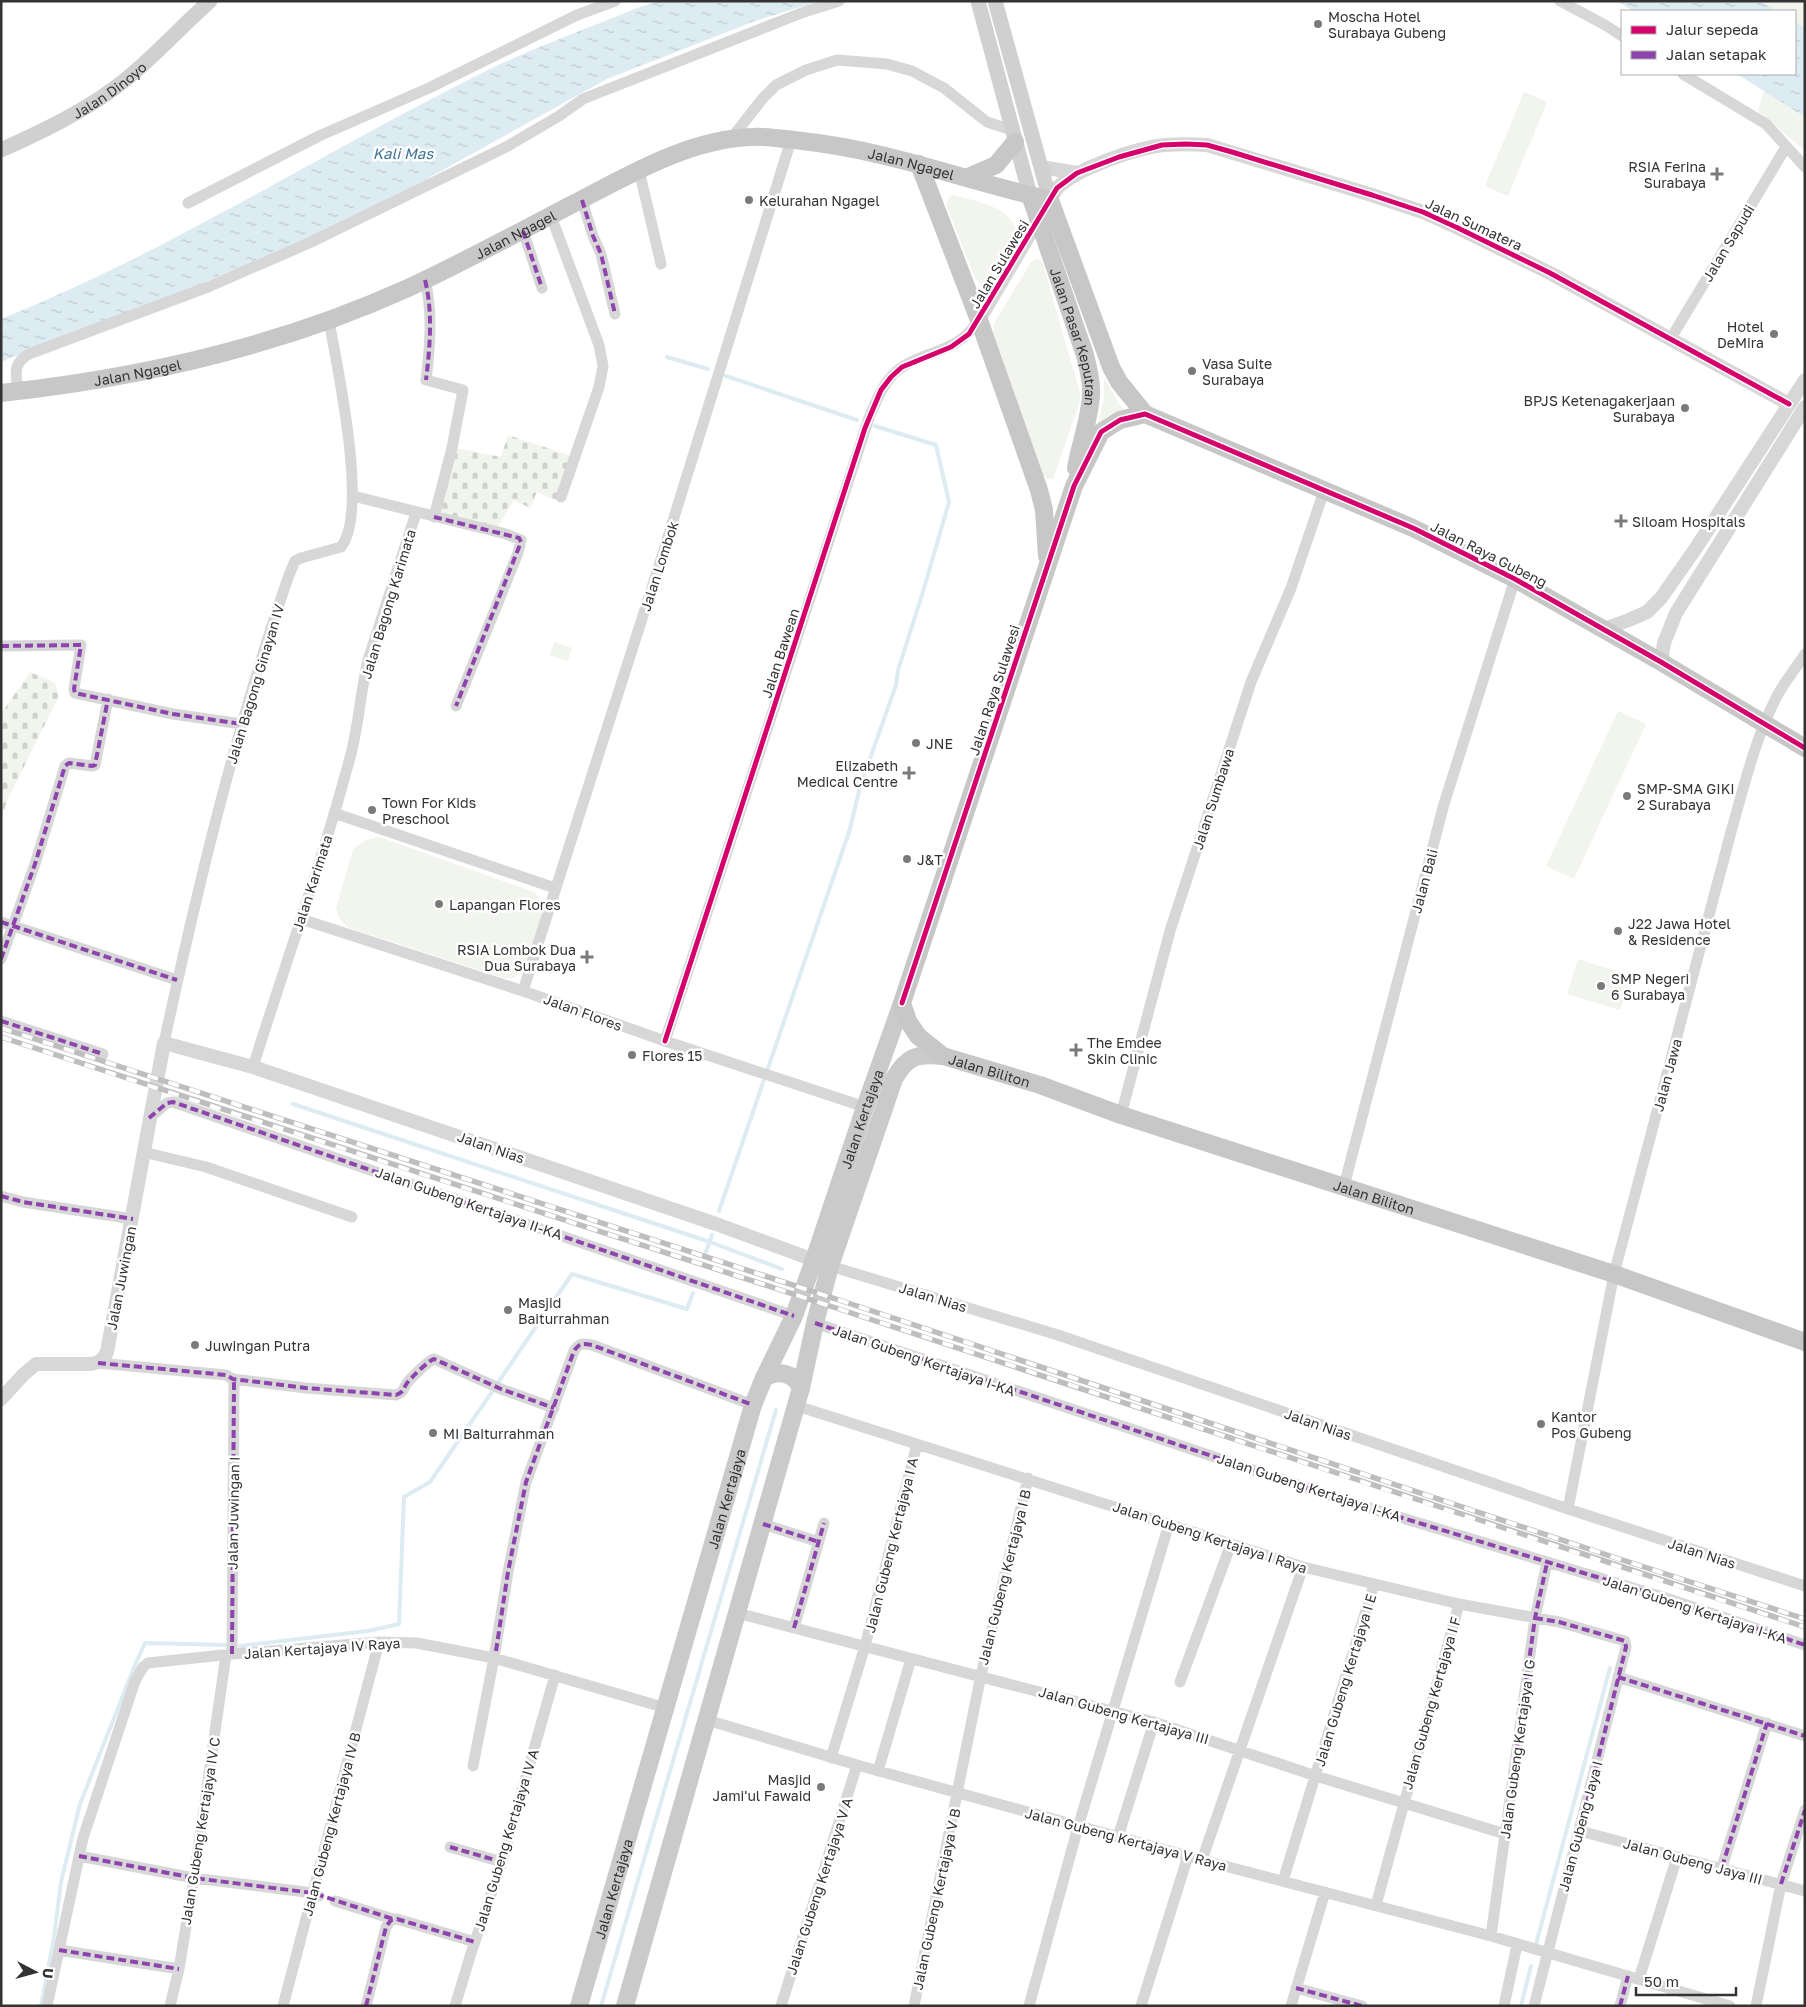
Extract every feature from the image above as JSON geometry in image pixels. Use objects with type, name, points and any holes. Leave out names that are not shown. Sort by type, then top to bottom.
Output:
[{"type":"highway","points":[[968,177],[996,165],[1006,155],[1014,136]]},
{"type":"highway","name":"Jalan Ngagel","points":[[10,392],[186,363],[256,344],[329,320],[425,280],[465,261],[639,170],[699,146],[731,139],[760,137],[849,148],[919,164],[1030,195]]},
{"type":"highway","name":"Jalan Sulawesi","points":[[919,164],[979,320],[1039,490],[1044,510],[1048,564]]},
{"type":"highway","points":[[1030,195],[1050,200]]},
{"type":"highway","name":"Jalan Pasar Keputran","points":[[1030,195],[1090,374],[1091,394],[1089,413],[1079,452],[1074,486]]},
{"type":"highway","name":"Jalan Pasar Keputran","points":[[1050,200],[1111,367],[1124,390],[1145,414]]},
{"type":"highway","name":"Jalan Raya Sulawesi","points":[[902,1004],[1074,486],[1101,432],[1120,420],[1145,414]]},
{"type":"highway","name":"Jalan Raya Gubeng","points":[[1145,414],[1412,528],[1515,579],[1661,662],[1805,748]]},
{"type":"highway","points":[[902,1004],[908,1021],[918,1036],[943,1056]]},
{"type":"highway","name":"Jalan Biliton","points":[[943,1056],[1040,1085],[1121,1115],[1614,1274],[1805,1342]]},
{"type":"main road","name":"Jalan Pasar Keputran","points":[[978,1],[1030,195]]},
{"type":"main road","name":"Jalan Pasar Keputran","points":[[995,1],[1050,200]]},
{"type":"main road","name":"Jalan Dinoyo","points":[[1,150],[43,131],[87,107],[117,86],[174,37],[202,4]]},
{"type":"main road","name":"Jalan Kertajaya","points":[[626,2006],[802,1388],[815,1324],[822,1263],[865,1107],[902,1004]]},
{"type":"main road","name":"Jalan Kertajaya","points":[[579,2006],[666,1708],[748,1403],[764,1378],[822,1263],[900,1068],[915,1056],[924,1054],[943,1056]]},
{"type":"main road","points":[[764,1378],[775,1373],[787,1374],[796,1380],[802,1388]]},
{"type":"street","points":[[188,203],[318,136],[429,88],[577,15],[615,1]]},
{"type":"street","points":[[10,392],[17,364],[29,354],[208,287],[300,247],[508,146],[559,116],[583,99],[804,12],[839,1]]},
{"type":"street","points":[[1560,1],[1621,35]]},
{"type":"street","points":[[731,139],[762,98],[776,85],[806,70],[837,60],[887,64],[912,70],[944,88],[987,122],[1014,136]]},
{"type":"street","points":[[1685,75],[1766,124],[1805,167]]},
{"type":"street","name":"Jalan Lombok","points":[[523,991],[663,552],[791,140]]},
{"type":"street","name":"Jalan Sumatera","points":[[1050,200],[1057,188],[1076,173],[1120,157],[1162,145],[1207,145],[1372,194],[1423,212],[1550,272],[1789,404]]},
{"type":"street","name":"Jalan Sapudi","points":[[1671,338],[1786,147]]},
{"type":"street","points":[[1041,166],[1076,173]]},
{"type":"street","points":[[639,170],[661,264]]},
{"type":"street","points":[[582,200],[593,236],[601,254],[615,314]]},
{"type":"street","points":[[1039,220],[1050,200]]},
{"type":"street","points":[[551,216],[599,345],[603,366],[596,399],[561,497]]},
{"type":"street","name":"Jalan Sulawesi","points":[[979,320],[1039,220]]},
{"type":"street","points":[[522,231],[542,288]]},
{"type":"street","points":[[425,280],[428,294],[430,348],[426,380],[463,390],[452,448],[434,517]]},
{"type":"street","name":"Jalan Bagong Ginayan IV","points":[[157,1080],[177,980],[242,724],[292,567],[295,561],[301,558],[341,547],[350,524],[353,496],[348,441],[329,320]]},
{"type":"street","name":"Jalan Bawean","points":[[665,1041],[869,418],[881,390],[902,367],[950,347],[969,334],[979,320]]},
{"type":"street","points":[[1604,629],[1647,612],[1661,598],[1696,548],[1805,380]]},
{"type":"street","points":[[1661,662],[1669,627],[1711,557],[1804,412]]},
{"type":"street","name":"Jalan Sumbawa","points":[[1121,1115],[1170,930],[1254,674],[1291,588],[1324,490]]},
{"type":"street","name":"Jalan Bagong Karimata","points":[[353,496],[506,534],[519,538],[521,542],[456,706]]},
{"type":"street","name":"Jalan Bagong Karimata","points":[[361,696],[368,660],[381,616],[416,513]]},
{"type":"street","points":[[1696,548],[1711,557]]},
{"type":"street","name":"Jalan Bali","points":[[1344,1186],[1444,804],[1515,579]]},
{"type":"street","points":[[1,646],[81,645],[74,691],[173,714],[242,724]]},
{"type":"street","name":"Jalan Jawa","points":[[1568,1509],[1614,1274],[1731,832],[1764,723],[1778,695],[1805,654]]},
{"type":"street","name":"Jalan Karimata","points":[[253,1067],[334,813],[357,728],[361,696]]},
{"type":"street","points":[[1,959],[14,926],[65,766],[68,763],[95,765],[108,699]]},
{"type":"street","points":[[334,813],[555,888]]},
{"type":"street","name":"Jalan Flores","points":[[301,919],[523,991],[758,1073],[865,1107]]},
{"type":"street","points":[[1,922],[177,980]]},
{"type":"street","points":[[1,1021],[103,1054]]},
{"type":"street","name":"Jalan Nias","points":[[164,1043],[253,1067],[707,1220],[822,1263],[1058,1335],[1568,1509],[1805,1586]]},
{"type":"street","name":"Jalan Juwingan","points":[[98,1363],[104,1358],[106,1352],[157,1080]]},
{"type":"street","name":"Jalan Gubeng Kertajaya II-KA","points":[[149,1118],[167,1102],[173,1102],[794,1316]]},
{"type":"street","points":[[143,1152],[206,1167],[352,1217]]},
{"type":"street","points":[[1,1196],[23,1202],[132,1219]]},
{"type":"street","name":"Jalan Gubeng Kertajaya I-KA","points":[[815,1324],[1340,1499],[1666,1598],[1805,1645]]},
{"type":"street","points":[[473,1766],[526,1482],[574,1351],[578,1345],[583,1343],[592,1345],[748,1403]]},
{"type":"street","points":[[1,1399],[23,1374],[36,1364],[98,1363],[229,1377],[306,1388],[396,1394],[402,1392],[408,1382],[431,1359],[439,1360],[500,1389],[554,1408]]},
{"type":"street","name":"Jalan Juwingan I","points":[[229,1377],[234,1389],[229,1655]]},
{"type":"street","name":"Jalan Gubeng Kertajaya I Raya","points":[[796,1406],[1028,1478],[1303,1567],[1459,1604],[1558,1622],[1622,1639],[1625,1641],[1626,1646]]},
{"type":"street","name":"Jalan Gubeng Kertajaya I A","points":[[831,1758],[865,1646],[917,1444]]},
{"type":"street","name":"Jalan Gubeng Kertajaya I B","points":[[958,1792],[981,1675],[1028,1478]]},
{"type":"street","points":[[794,1628],[824,1523]]},
{"type":"street","points":[[763,1524],[819,1542]]},
{"type":"street","points":[[1029,2006],[1078,1826],[1169,1524]]},
{"type":"street","points":[[1180,1682],[1231,1544]]},
{"type":"street","name":"Jalan Gubeng Kertajaya I G","points":[[1490,1936],[1536,1618],[1547,1563]]},
{"type":"street","points":[[1202,1860],[1303,1567]]},
{"type":"street","name":"Jalan Gubeng Kertajaya I E","points":[[1283,1881],[1374,1584]]},
{"type":"street","name":"Jalan Gubeng Kertajaya I F","points":[[1376,1904],[1459,1604]]},
{"type":"street","name":"Jalan Gubeng Kertajaya III","points":[[737,1613],[911,1659],[981,1675],[1154,1722],[1316,1776],[1505,1834]]},
{"type":"street","name":"Jalan Kertajaya IV Raya","points":[[79,1856],[83,1838],[135,1681],[143,1667],[151,1662],[379,1642],[417,1643],[495,1655],[666,1708]]},
{"type":"street","name":"Jalan Gubeng Kertajaya IV B","points":[[283,2006],[316,1894],[379,1642]]},
{"type":"street","name":"Jalan Gubeng Jaya I","points":[[1534,2006],[1626,1646]]},
{"type":"street","name":"Jalan Gubeng Kertajaya IV C","points":[[170,2006],[179,1968],[229,1655]]},
{"type":"street","points":[[878,1771],[911,1659]]},
{"type":"street","name":"Jalan Gubeng Kertajaya IV A","points":[[455,2006],[502,1862],[555,1674]]},
{"type":"street","points":[[1618,1677],[1805,1736]]},
{"type":"street","name":"Jalan Gubeng Kertajaya V Raya","points":[[707,1720],[857,1766],[1202,1860],[1376,1904],[1730,2006]]},
{"type":"street","points":[[1118,1837],[1154,1722]]},
{"type":"street","points":[[1722,1867],[1767,1723]]},
{"type":"street","name":"Jalan Gubeng Kertajaya V A","points":[[781,2006],[857,1766]]},
{"type":"street","name":"Jalan Gubeng Kertajaya V B","points":[[914,2006],[958,1792]]},
{"type":"street","points":[[1756,2006],[1781,1884],[1805,1810]]},
{"type":"street","name":"Jalan Gubeng Jaya III","points":[[1580,1831],[1722,1867],[1805,1891]]},
{"type":"street","points":[[450,1847],[502,1862]]},
{"type":"street","points":[[48,2006],[79,1856],[194,1878],[316,1894]]},
{"type":"street","points":[[1141,2006],[1188,1856]]},
{"type":"street","points":[[1620,2006],[1633,1978],[1677,1857]]},
{"type":"street","points":[[1291,2006],[1326,1892]]},
{"type":"street","points":[[335,1901],[476,1942]]},
{"type":"street","points":[[366,2006],[386,1927],[394,1919]]},
{"type":"street","points":[[1504,2006],[1518,1945]]},
{"type":"street","points":[[59,1950],[179,1968]]},
{"type":"street","points":[[1296,1988],[1362,2006]]},
{"type":"green space","points":[[1760,1],[1805,1],[1805,28],[1796,23],[1796,10],[1775,10]]},
{"type":"green space","points":[[1764,90],[1805,117],[1805,151],[1758,111]]},
{"type":"green space","points":[[1524,92],[1547,102],[1508,196],[1485,186]]},
{"type":"green space","points":[[954,195],[998,209],[1007,215],[1013,223],[1015,233],[1013,245],[994,280],[989,283],[982,285],[975,278],[946,204],[949,197]]},
{"type":"green space","points":[[1037,259],[1042,261],[1080,393],[1080,401],[1053,479],[1047,479],[1042,474],[994,334],[993,325],[1031,262]]},
{"type":"green space","points":[[1104,377],[1117,401],[1125,411],[1107,417],[1097,426],[1104,399]]},
{"type":"green space","points":[[508,435],[572,456],[557,501],[537,492],[530,508],[514,500],[495,531],[439,514],[456,448],[501,457]]},
{"type":"green space","points":[[554,642],[572,648],[568,661],[550,655]]},
{"type":"green space","points":[[30,672],[55,683],[59,696],[7,801],[1,820],[1,714]]},
{"type":"green space","points":[[1618,711],[1646,724],[1574,879],[1546,866]]},
{"type":"green space","name":"Lapangan Flores","points":[[379,837],[534,892],[540,900],[543,913],[526,967],[514,978],[504,978],[349,928],[340,919],[336,909],[353,849],[366,840]]},
{"type":"green space","points":[[1578,959],[1631,976],[1620,1010],[1567,994]]},
{"type":"water","name":"Kali Mas","points":[[659,1],[820,1],[755,21],[607,79],[412,187],[306,239],[132,313],[1,362],[1,319],[126,263],[490,69],[564,37]]},
{"type":"water","points":[[1617,1],[1760,1],[1775,10],[1631,10]]},
{"type":"water","points":[[1796,23],[1805,28],[1805,117],[1739,75],[1796,75]]},
{"type":"waterway","points":[[667,357],[708,369]]},
{"type":"waterway","points":[[726,376],[857,420]]},
{"type":"waterway","points":[[719,1211],[850,829],[860,787],[896,685],[898,670],[949,502],[936,445],[875,426]]},
{"type":"waterway","points":[[293,1104],[710,1242],[782,1269]]},
{"type":"waterway","points":[[705,1255],[712,1235]]},
{"type":"waterway","points":[[497,1384],[572,1274],[687,1309],[693,1293]]},
{"type":"waterway","points":[[240,1646],[368,1631],[399,1624],[404,1497],[430,1482],[494,1389]]},
{"type":"waterway","points":[[601,2006],[776,1410]]},
{"type":"waterway","points":[[41,2006],[54,1937],[61,1882],[80,1804],[145,1643],[227,1645]]},
{"type":"waterway","points":[[1535,1948],[1610,1668]]},
{"type":"waterway","points":[[1521,2006],[1531,1966]]},
{"type":"railway","points":[[1,1028],[839,1300],[1805,1619]]},
{"type":"railway","points":[[1,1037],[732,1274],[1805,1627]]},
{"type":"marked path","points":[[582,200],[593,236],[601,254],[615,314]]},
{"type":"marked path","points":[[523,231],[542,288]]},
{"type":"marked path","points":[[425,280],[430,317],[430,342],[426,380]]},
{"type":"marked path","points":[[434,517],[519,538],[521,542],[456,706]]},
{"type":"marked path","points":[[1,646],[81,645],[75,693],[173,714],[242,724]]},
{"type":"marked path","points":[[1,959],[35,864],[65,766],[69,763],[95,765],[108,699]]},
{"type":"marked path","points":[[1,922],[177,980]]},
{"type":"marked path","points":[[1,1021],[103,1054]]},
{"type":"marked path","points":[[149,1118],[167,1103],[173,1102],[794,1316]]},
{"type":"marked path","points":[[1,1196],[23,1202],[133,1219]]},
{"type":"marked path","points":[[815,1323],[1340,1499],[1666,1598],[1805,1645]]},
{"type":"marked path","points":[[496,1651],[508,1572],[526,1482],[574,1351],[578,1346],[584,1344],[592,1345],[753,1405]]},
{"type":"marked path","points":[[98,1363],[226,1375],[233,1379],[306,1388],[396,1395],[402,1391],[407,1383],[428,1362],[434,1359],[501,1389],[554,1408]]},
{"type":"marked path","points":[[232,1654],[233,1379]]},
{"type":"marked path","points":[[794,1628],[824,1523]]},
{"type":"marked path","points":[[763,1524],[819,1542]]},
{"type":"marked path","points":[[1505,1834],[1535,1618],[1547,1563]]},
{"type":"marked path","points":[[1535,1618],[1559,1622],[1625,1641],[1626,1647],[1580,1831]]},
{"type":"marked path","points":[[1618,1677],[1805,1736]]},
{"type":"marked path","points":[[1722,1867],[1767,1723]]},
{"type":"marked path","points":[[1781,1884],[1805,1810]]},
{"type":"marked path","points":[[450,1847],[502,1862]]},
{"type":"marked path","points":[[79,1856],[194,1878],[313,1893],[393,1919]]},
{"type":"marked path","points":[[366,2006],[386,1927],[391,1920],[397,1919],[475,1942]]},
{"type":"marked path","points":[[59,1950],[179,1969]]},
{"type":"marked path","points":[[1620,2006],[1628,1976]]},
{"type":"marked path","points":[[1296,1988],[1362,2006]]},
{"type":"cycle path","points":[[665,1041],[865,428],[881,390],[902,367],[951,347],[969,334],[1057,188],[1077,173],[1119,157],[1162,145],[1207,145],[1372,195],[1423,212],[1550,273],[1789,404]]},
{"type":"cycle path","points":[[902,1003],[1074,486],[1101,432],[1120,420],[1145,414],[1413,528],[1515,579],[1661,662],[1805,748]]},
{"type":"place","name":"Moscha Hotel Surabaya Gubeng","points":[[1318,24]]},
{"type":"place","name":"RSIA Ferina Surabaya","points":[[1717,174]]},
{"type":"place","name":"Kelurahan Ngagel","points":[[749,200]]},
{"type":"place","name":"Hotel DeMira","points":[[1774,334]]},
{"type":"place","name":"Vasa Suite Surabaya","points":[[1192,371]]},
{"type":"place","name":"BPJS Ketenagakerjaan Surabaya","points":[[1685,408]]},
{"type":"place","name":"Siloam Hospitals","points":[[1621,521]]},
{"type":"place","name":"JNE","points":[[916,743]]},
{"type":"place","name":"Elizabeth Medical Centre","points":[[909,773]]},
{"type":"place","name":"SMP-SMA GIKI 2 Surabaya","points":[[1627,796]]},
{"type":"place","name":"Town For Kids Preschool","points":[[372,810]]},
{"type":"place","name":"J&T","points":[[907,859]]},
{"type":"place","name":"Lapangan Flores","points":[[439,904]]},
{"type":"place","name":"J22 Jawa Hotel & Residence","points":[[1618,931]]},
{"type":"place","name":"RSIA Lombok Dua Dua Surabaya","points":[[587,957]]},
{"type":"place","name":"SMP Negeri 6 Surabaya","points":[[1601,986]]},
{"type":"place","name":"The Emdee Skin Clinic","points":[[1076,1050]]},
{"type":"place","name":"Flores 15","points":[[632,1055]]},
{"type":"place","name":"Masjid Baiturrahman","points":[[508,1310]]},
{"type":"place","name":"Juwingan Putra","points":[[195,1345]]},
{"type":"place","name":"Kantor Pos Gubeng","points":[[1541,1424]]},
{"type":"place","name":"MI Baiturrahman","points":[[433,1433]]},
{"type":"place","name":"Masjid Jami'ul Fawaid","points":[[821,1787]]}]
